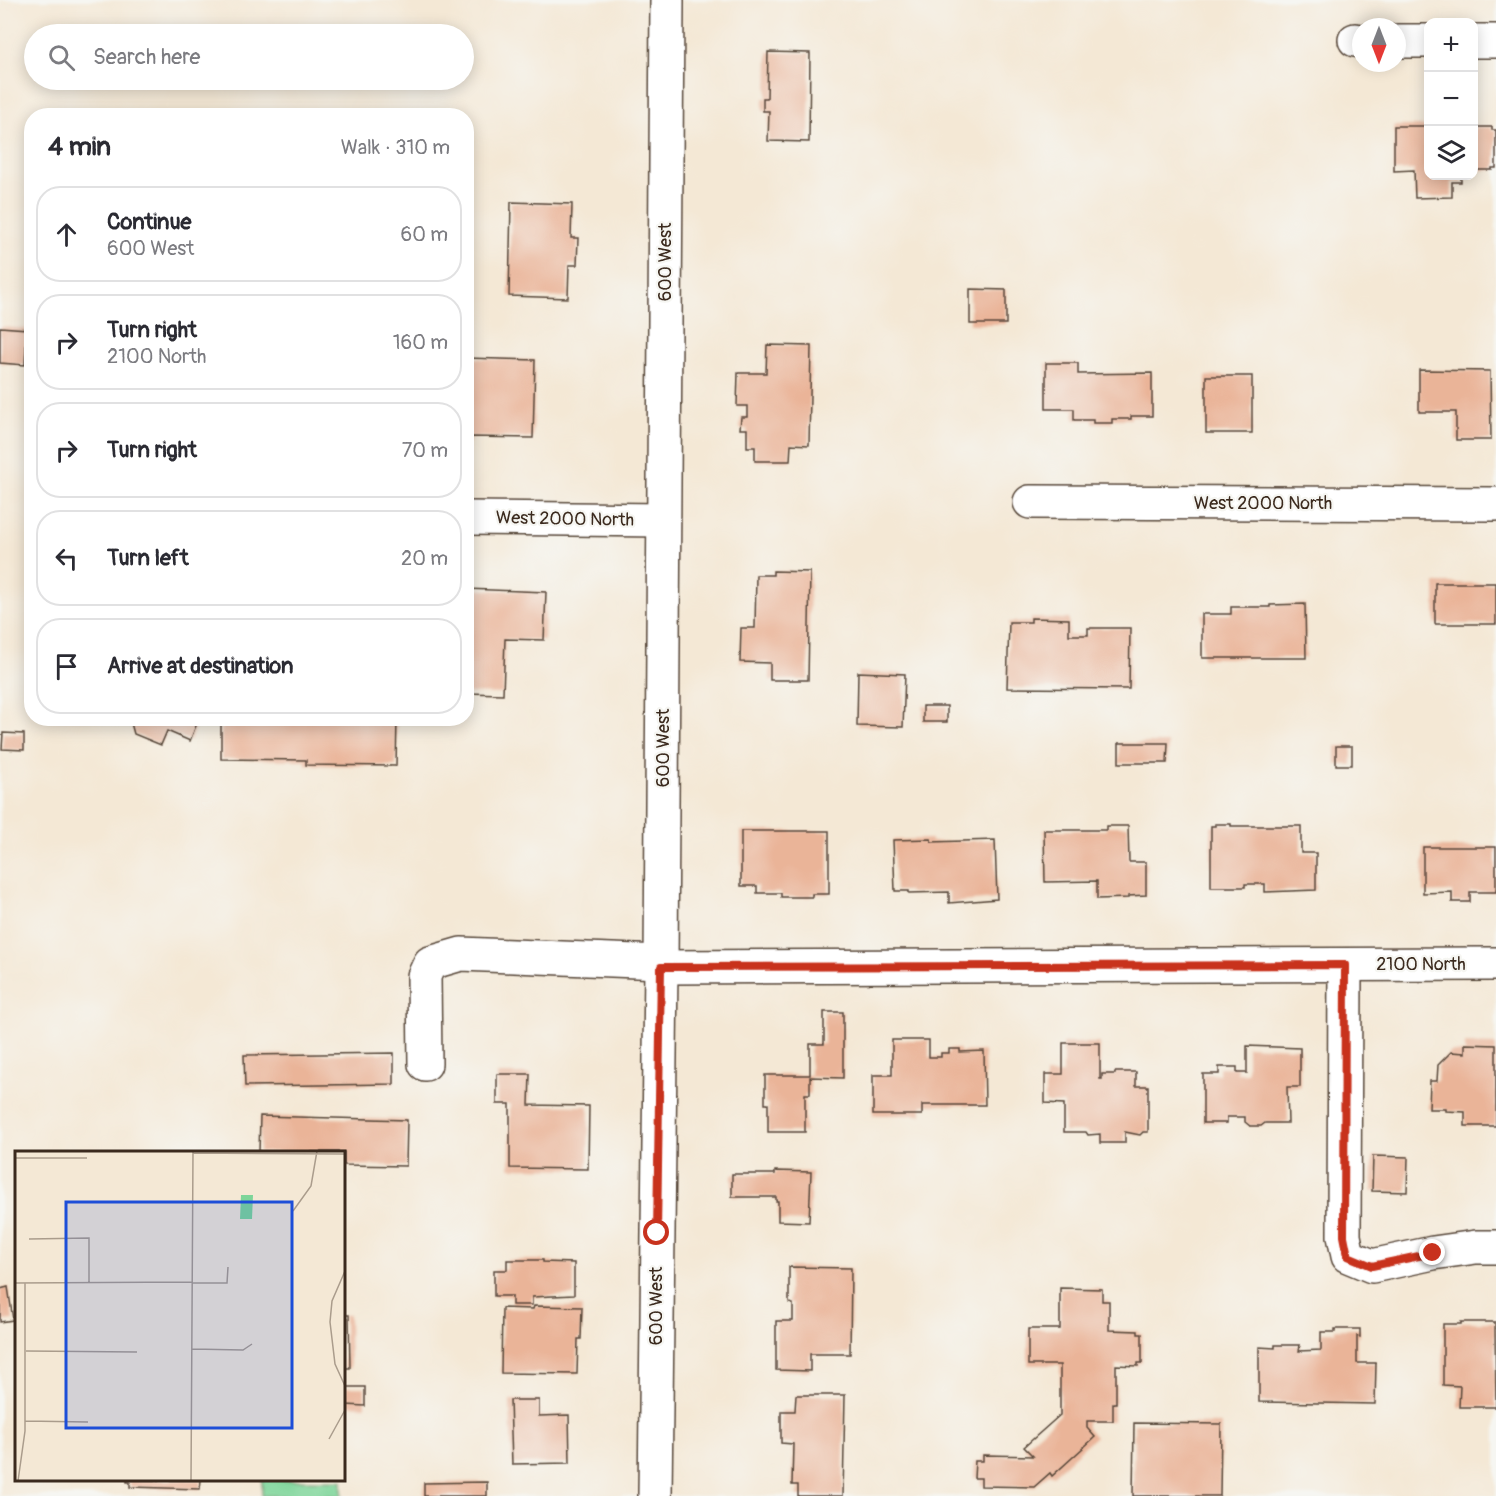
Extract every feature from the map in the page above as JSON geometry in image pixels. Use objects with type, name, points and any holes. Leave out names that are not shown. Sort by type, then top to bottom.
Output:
[{"type":"street","name":"600 West","points":[[655,1496],[667,0]]},
{"type":"street","points":[[1406,41],[1424,41]]},
{"type":"street","points":[[1478,41],[1496,42]]},
{"type":"street","name":"West 2000 North","points":[[1030,502],[1496,504]]},
{"type":"street","name":"West 2000 North","points":[[474,518],[663,520]]},
{"type":"street","name":"2100 North","points":[[425,1064],[424,976],[430,963],[461,954],[661,964],[1496,964]]},
{"type":"street","points":[[1345,965],[1344,1236],[1348,1256],[1372,1266],[1476,1246],[1496,1247]]},
{"type":"green space","points":[[262,1481],[342,1481],[342,1496],[262,1496]]},
{"type":"building","points":[[768,52],[810,53],[809,142],[768,141],[769,111],[763,111],[763,98],[767,98]]},
{"type":"building","points":[[1394,126],[1424,126],[1424,180],[1461,180],[1461,182],[1452,182],[1452,197],[1415,198],[1414,170],[1394,171]]},
{"type":"building","points":[[1478,127],[1492,127],[1492,130],[1496,130],[1496,168],[1478,170]]},
{"type":"building","points":[[511,202],[572,204],[571,238],[578,238],[577,265],[569,265],[568,298],[509,296]]},
{"type":"building","points":[[970,289],[1006,290],[1006,324],[970,324]]},
{"type":"building","points":[[0,327],[24,329],[24,365],[0,363]]},
{"type":"building","points":[[767,345],[811,346],[809,445],[791,444],[790,461],[755,461],[755,447],[747,447],[747,429],[740,429],[741,417],[747,417],[747,406],[737,406],[738,373],[766,373]]},
{"type":"building","points":[[474,358],[535,360],[533,438],[474,437]]},
{"type":"building","points":[[1046,363],[1078,363],[1078,374],[1152,373],[1152,416],[1131,416],[1131,419],[1112,419],[1112,423],[1093,423],[1093,420],[1074,420],[1074,409],[1046,409]]},
{"type":"building","points":[[1419,370],[1490,371],[1491,440],[1456,440],[1456,412],[1419,412]]},
{"type":"building","points":[[1206,376],[1252,376],[1252,433],[1206,433]]},
{"type":"building","points":[[773,571],[810,572],[808,680],[770,680],[770,663],[740,662],[741,628],[755,628],[756,575],[773,575]]},
{"type":"building","points":[[1435,583],[1496,583],[1496,624],[1435,624]]},
{"type":"building","points":[[474,589],[546,592],[544,640],[505,639],[503,694],[474,693]]},
{"type":"building","points":[[1305,604],[1306,658],[1202,658],[1202,614],[1231,614],[1231,607]]},
{"type":"building","points":[[1031,618],[1069,619],[1069,635],[1088,635],[1088,628],[1130,628],[1129,689],[1007,688],[1009,622],[1031,622]]},
{"type":"building","points":[[858,672],[905,674],[903,727],[857,726]]},
{"type":"building","points":[[923,706],[947,706],[947,722],[923,722]]},
{"type":"building","points":[[132,726],[196,726],[190,741],[167,731],[161,745],[134,734]]},
{"type":"building","points":[[221,726],[397,726],[396,766],[306,765],[306,760],[221,759]]},
{"type":"building","points":[[3,733],[24,734],[24,750],[2,749]]},
{"type":"building","points":[[1119,743],[1168,743],[1167,763],[1119,763]]},
{"type":"building","points":[[1336,746],[1352,746],[1352,765],[1336,765]]},
{"type":"building","points":[[1215,824],[1301,826],[1301,853],[1316,853],[1316,890],[1265,892],[1265,884],[1245,884],[1245,887],[1211,887],[1211,826]]},
{"type":"building","points":[[1106,826],[1128,826],[1129,862],[1146,862],[1146,895],[1097,899],[1097,881],[1045,882],[1044,830],[1106,830]]},
{"type":"building","points":[[741,831],[829,831],[829,894],[812,894],[812,897],[781,897],[781,893],[757,893],[757,886],[741,886]]},
{"type":"building","points":[[931,839],[931,842],[995,840],[997,899],[949,903],[949,892],[895,891],[893,840]]},
{"type":"building","points":[[1423,847],[1496,847],[1496,892],[1470,892],[1470,902],[1452,902],[1452,892],[1423,893]]},
{"type":"building","points":[[824,1012],[843,1012],[843,1078],[810,1077],[810,1094],[805,1094],[805,1132],[768,1132],[765,1075],[810,1075],[810,1044],[824,1044]]},
{"type":"building","points":[[892,1040],[929,1040],[929,1057],[941,1057],[941,1053],[949,1053],[949,1049],[960,1049],[960,1052],[984,1051],[985,1105],[922,1105],[922,1115],[873,1115],[873,1075],[892,1075]]},
{"type":"building","points":[[1063,1043],[1100,1043],[1100,1079],[1102,1079],[1102,1074],[1136,1072],[1136,1086],[1148,1086],[1148,1132],[1140,1135],[1125,1132],[1125,1143],[1100,1143],[1100,1134],[1064,1132],[1064,1104],[1045,1103],[1045,1074],[1063,1074]]},
{"type":"building","points":[[1465,1044],[1496,1045],[1496,1126],[1465,1126],[1465,1112],[1429,1109],[1430,1081],[1437,1081],[1438,1065],[1451,1052],[1465,1053]]},
{"type":"building","points":[[1247,1046],[1300,1048],[1300,1087],[1287,1087],[1288,1123],[1265,1123],[1261,1126],[1250,1126],[1245,1122],[1245,1117],[1227,1117],[1227,1123],[1203,1123],[1203,1074],[1219,1074],[1219,1067],[1237,1067],[1237,1073],[1247,1073]]},
{"type":"building","points":[[394,1053],[394,1084],[245,1086],[244,1055]]},
{"type":"building","points":[[497,1074],[530,1074],[529,1105],[589,1106],[588,1169],[510,1168],[510,1104],[497,1104]]},
{"type":"building","points":[[260,1116],[407,1120],[406,1166],[345,1165],[345,1151],[259,1151]]},
{"type":"building","points":[[1373,1156],[1408,1157],[1407,1192],[1372,1191]]},
{"type":"building","points":[[775,1171],[811,1172],[809,1222],[778,1221],[776,1197],[732,1197],[732,1174],[775,1174]]},
{"type":"building","points":[[507,1260],[574,1263],[574,1295],[532,1297],[532,1305],[512,1305],[512,1296],[494,1296],[494,1270],[507,1270]]},
{"type":"building","points":[[789,1267],[851,1268],[850,1354],[810,1354],[810,1371],[776,1370],[776,1321],[793,1321],[793,1304],[789,1303]]},
{"type":"building","points":[[8,1287],[13,1320],[0,1322],[0,1289]]},
{"type":"building","points":[[1060,1288],[1102,1289],[1102,1301],[1109,1301],[1109,1330],[1138,1331],[1138,1334],[1142,1334],[1142,1363],[1138,1363],[1138,1366],[1116,1365],[1116,1403],[1113,1403],[1113,1421],[1087,1421],[1087,1428],[1095,1437],[1052,1476],[1050,1473],[1034,1487],[981,1486],[981,1478],[974,1478],[975,1461],[983,1461],[983,1455],[1033,1456],[1024,1447],[1060,1415],[1060,1365],[1028,1365],[1028,1329],[1060,1329]]},
{"type":"building","points":[[534,1306],[582,1307],[577,1374],[501,1373],[502,1308],[533,1309]]},
{"type":"building","points":[[345,1315],[349,1315],[350,1368],[345,1368]]},
{"type":"building","points":[[1461,1322],[1495,1322],[1496,1407],[1459,1407],[1460,1386],[1443,1385],[1443,1324],[1461,1324]]},
{"type":"building","points":[[1335,1329],[1360,1329],[1360,1337],[1357,1336],[1357,1363],[1376,1363],[1375,1404],[1259,1402],[1259,1347],[1300,1345],[1299,1351],[1321,1350],[1321,1332],[1335,1332]]},
{"type":"building","points":[[346,1387],[365,1387],[365,1406],[346,1405]]},
{"type":"building","points":[[796,1395],[845,1395],[843,1496],[798,1496],[798,1485],[792,1485],[793,1444],[781,1443],[781,1411],[795,1411]]},
{"type":"building","points":[[510,1400],[539,1400],[539,1416],[569,1415],[570,1463],[512,1464]]},
{"type":"building","points":[[1134,1423],[1221,1424],[1220,1496],[1133,1496]]},
{"type":"building","points":[[201,1481],[200,1489],[130,1487],[130,1482],[127,1482]]},
{"type":"building","points":[[487,1482],[487,1496],[424,1496],[424,1483]]},
{"type":"route","points":[[657,1233],[661,967],[1345,965],[1344,1236],[1348,1256],[1372,1266],[1433,1253]]}]
